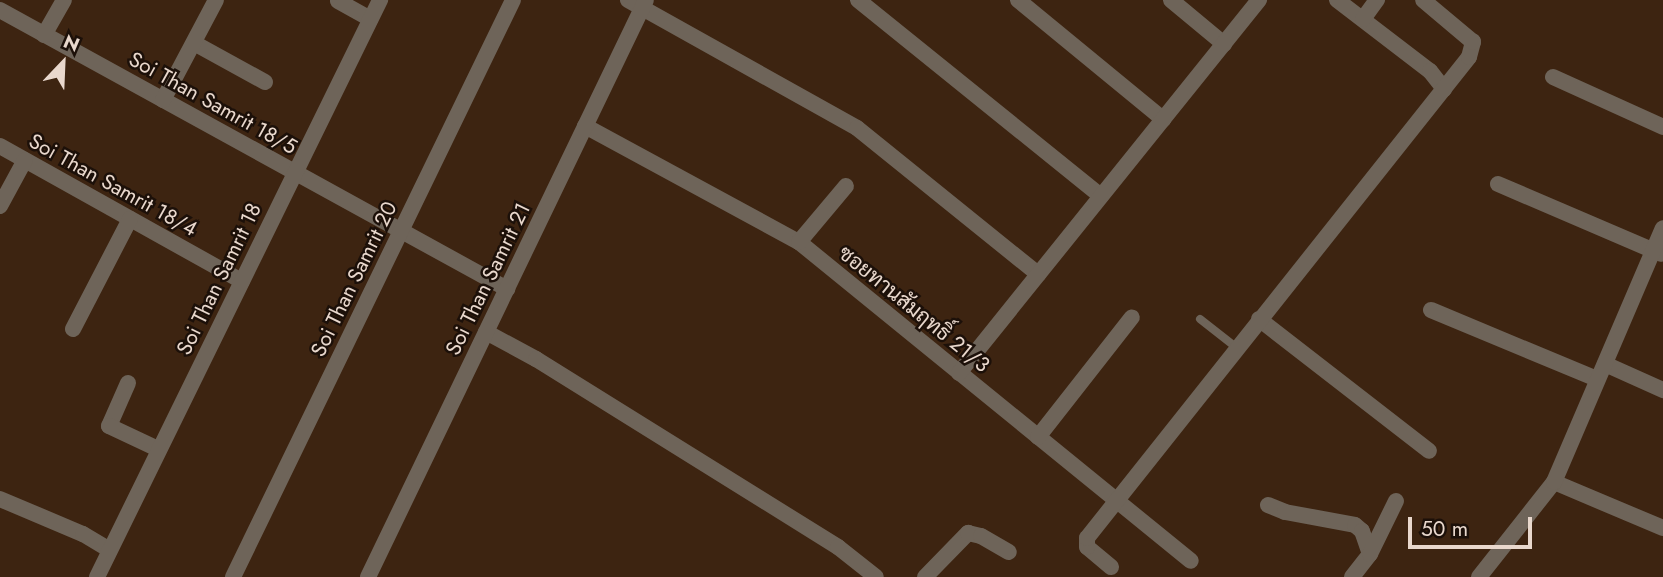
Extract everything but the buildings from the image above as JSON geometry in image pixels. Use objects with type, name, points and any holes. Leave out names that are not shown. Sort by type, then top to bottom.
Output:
[{"type":"street","points":[[44,34],[64,0]]},
{"type":"street","points":[[163,100],[216,0]]},
{"type":"street","name":"Soi Than Samrit 18","points":[[97,577],[380,0]]},
{"type":"street","name":"Soi Than Samrit 20","points":[[233,577],[513,0]]},
{"type":"street","points":[[858,0],[1101,196]]},
{"type":"street","points":[[1018,0],[1163,119]]},
{"type":"street","points":[[1171,0],[1224,44]]},
{"type":"street","points":[[959,373],[1259,0]]},
{"type":"street","points":[[1337,0],[1430,71],[1444,89]]},
{"type":"street","points":[[1363,19],[1377,0]]},
{"type":"street","points":[[1111,567],[1086,543],[1259,319],[1469,58],[1473,42],[1423,0]]},
{"type":"street","points":[[338,1],[370,19]]},
{"type":"street","points":[[639,2],[857,128],[1038,274]]},
{"type":"street","name":"Soi Than Samrit 21","points":[[368,577],[585,127],[639,2]]},
{"type":"street","name":"Soi Than Samrit 18/5","points":[[0,10],[507,289]]},
{"type":"street","points":[[194,43],[265,82]]},
{"type":"street","points":[[1553,77],[1663,127]]},
{"type":"street","name":"ซอยทานสัมฤทธิ์ 21/3","points":[[585,127],[799,242],[1191,561]]},
{"type":"street","name":"Soi Than Samrit 18/4","points":[[0,146],[242,281]]},
{"type":"street","points":[[0,206],[25,160]]},
{"type":"street","points":[[1498,184],[1658,253]]},
{"type":"street","points":[[799,242],[846,186]]},
{"type":"street","points":[[72,329],[130,219]]},
{"type":"street","points":[[1484,575],[1554,482],[1597,379],[1658,253],[1663,228]]},
{"type":"street","points":[[1431,310],[1597,379]]},
{"type":"street","points":[[1038,437],[1132,317]]},
{"type":"street","points":[[1259,319],[1429,451]]},
{"type":"street","points":[[486,332],[536,359],[815,532],[876,577]]},
{"type":"street","points":[[1605,363],[1663,390]]},
{"type":"street","points":[[128,383],[109,426],[158,449]]},
{"type":"street","points":[[1554,482],[1663,528]]},
{"type":"street","points":[[0,499],[83,534],[110,550]]},
{"type":"street","points":[[1352,577],[1370,554],[1396,501]]},
{"type":"street","points":[[1268,505],[1289,513],[1355,525],[1362,531],[1370,554]]},
{"type":"street","points":[[925,577],[968,533],[981,536],[1009,552]]},
{"type":"lane","points":[[1200,319],[1237,348]]}]
